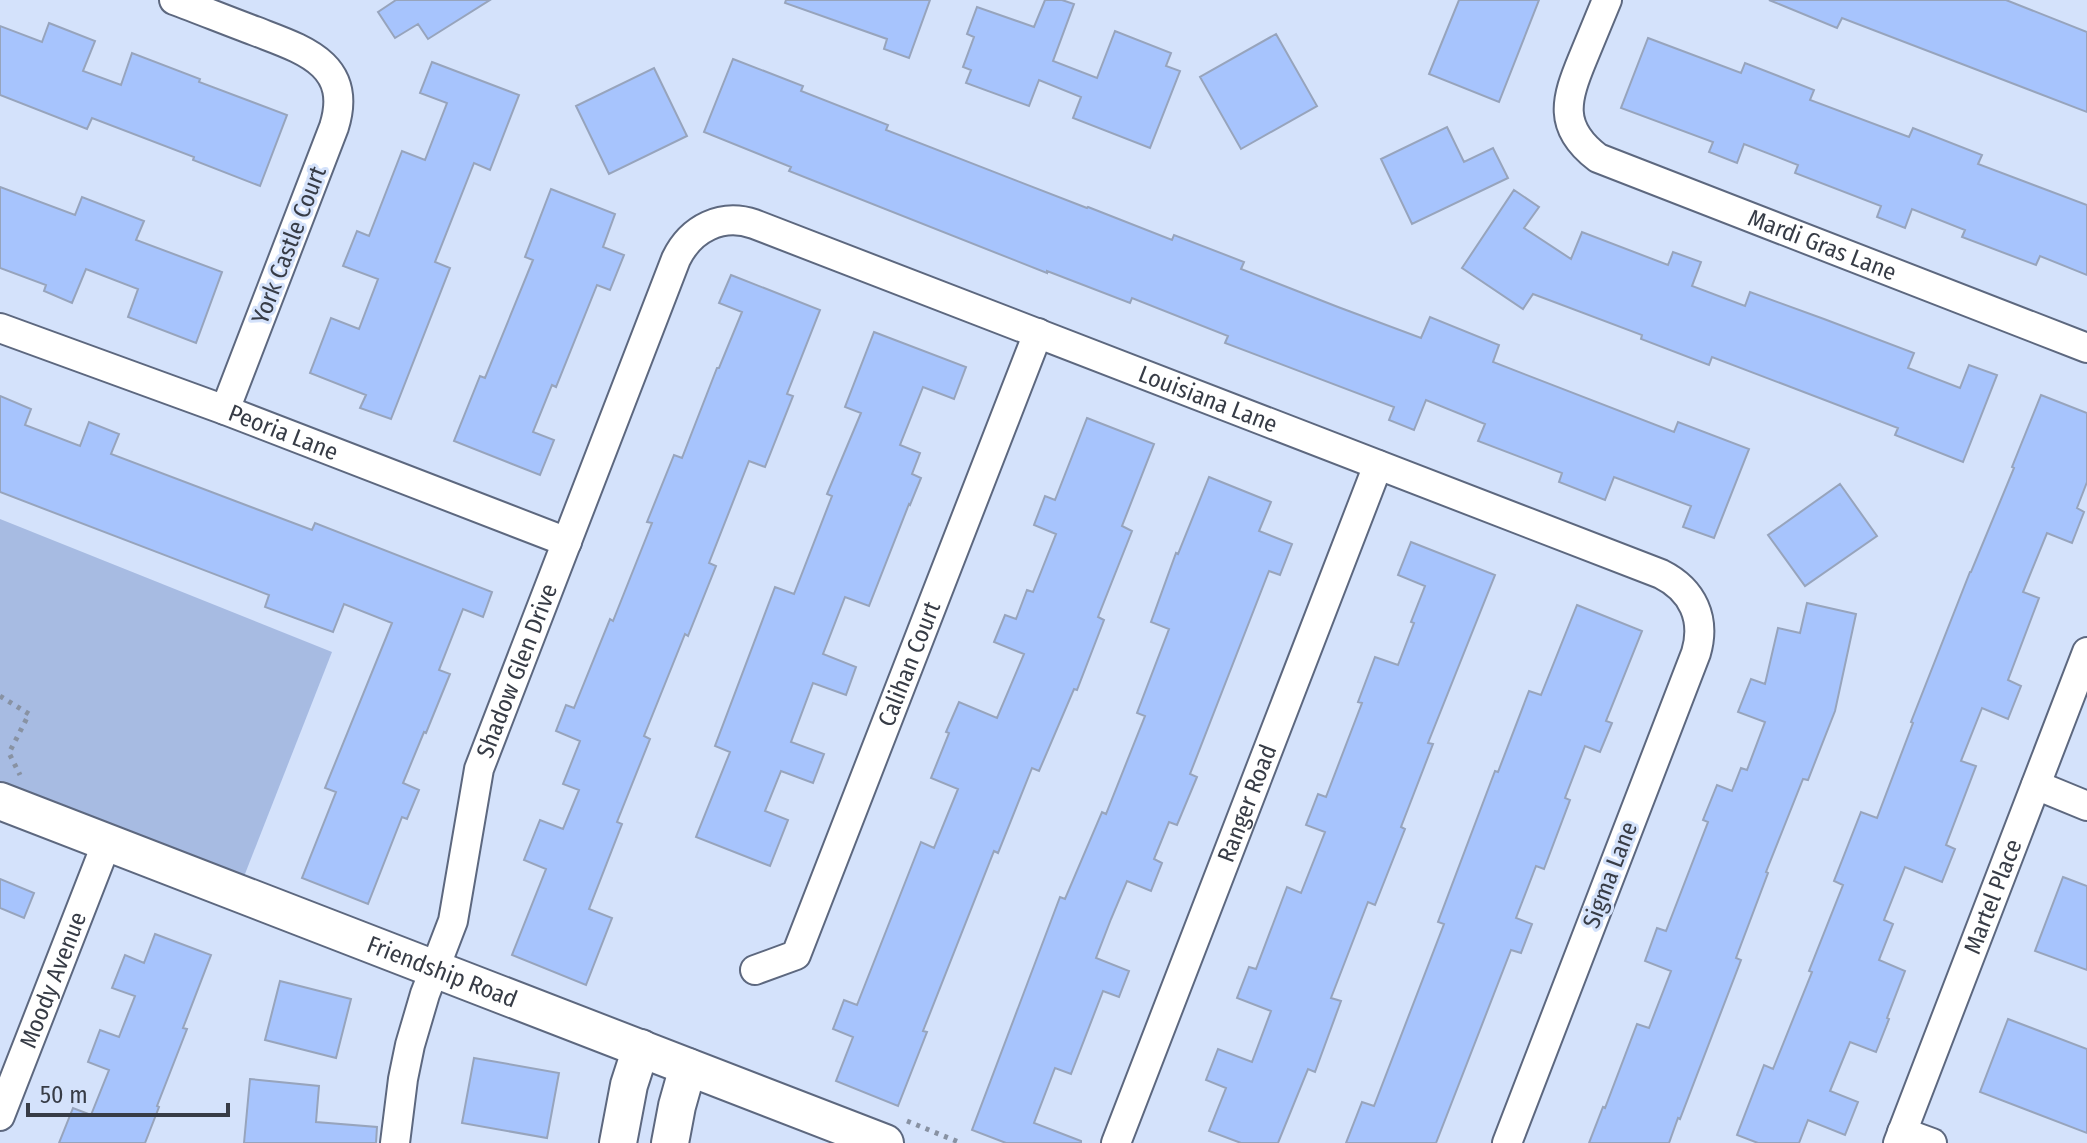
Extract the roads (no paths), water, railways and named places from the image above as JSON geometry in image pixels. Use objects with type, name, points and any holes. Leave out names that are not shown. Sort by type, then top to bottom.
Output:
[{"type":"street","name":"York Castle Court","points":[[174,0],[307,52],[321,63],[331,77],[336,86],[339,107],[225,410]]},
{"type":"street","name":"Mardi Gras Lane","points":[[1607,0],[1570,93],[1572,125],[1582,144],[1598,158],[2087,348]]},
{"type":"street","name":"Louisiana Lane","points":[[708,226],[726,220],[745,221],[1038,333],[1661,574],[1684,590],[1695,606]]},
{"type":"street","name":"Shadow Glen Drive","points":[[395,1143],[410,1045],[453,921],[479,769],[676,259],[685,242],[708,226]]},
{"type":"street","name":"Peoria Lane","points":[[0,328],[225,410],[567,542]]},
{"type":"street","name":"Calihan Court","points":[[755,970],[796,955],[1038,333]]},
{"type":"street","name":"Ranger Road","points":[[1116,1143],[1378,465]]},
{"type":"street","name":"Sigma Lane","points":[[1507,1143],[1696,653],[1700,634],[1695,606]]},
{"type":"street","name":"Martel Place","points":[[1900,1137],[2087,652]]},
{"type":"street","points":[[2036,785],[2087,806]]},
{"type":"street","name":"Friendship Road","points":[[11,790],[107,842],[885,1143]]},
{"type":"street","name":"Moody Avenue","points":[[0,1116],[107,842]]},
{"type":"street","points":[[618,1143],[629,1085],[641,1048]]},
{"type":"street","points":[[670,1143],[688,1067]]},
{"type":"street","points":[[1900,1137],[1932,1143]]}]
